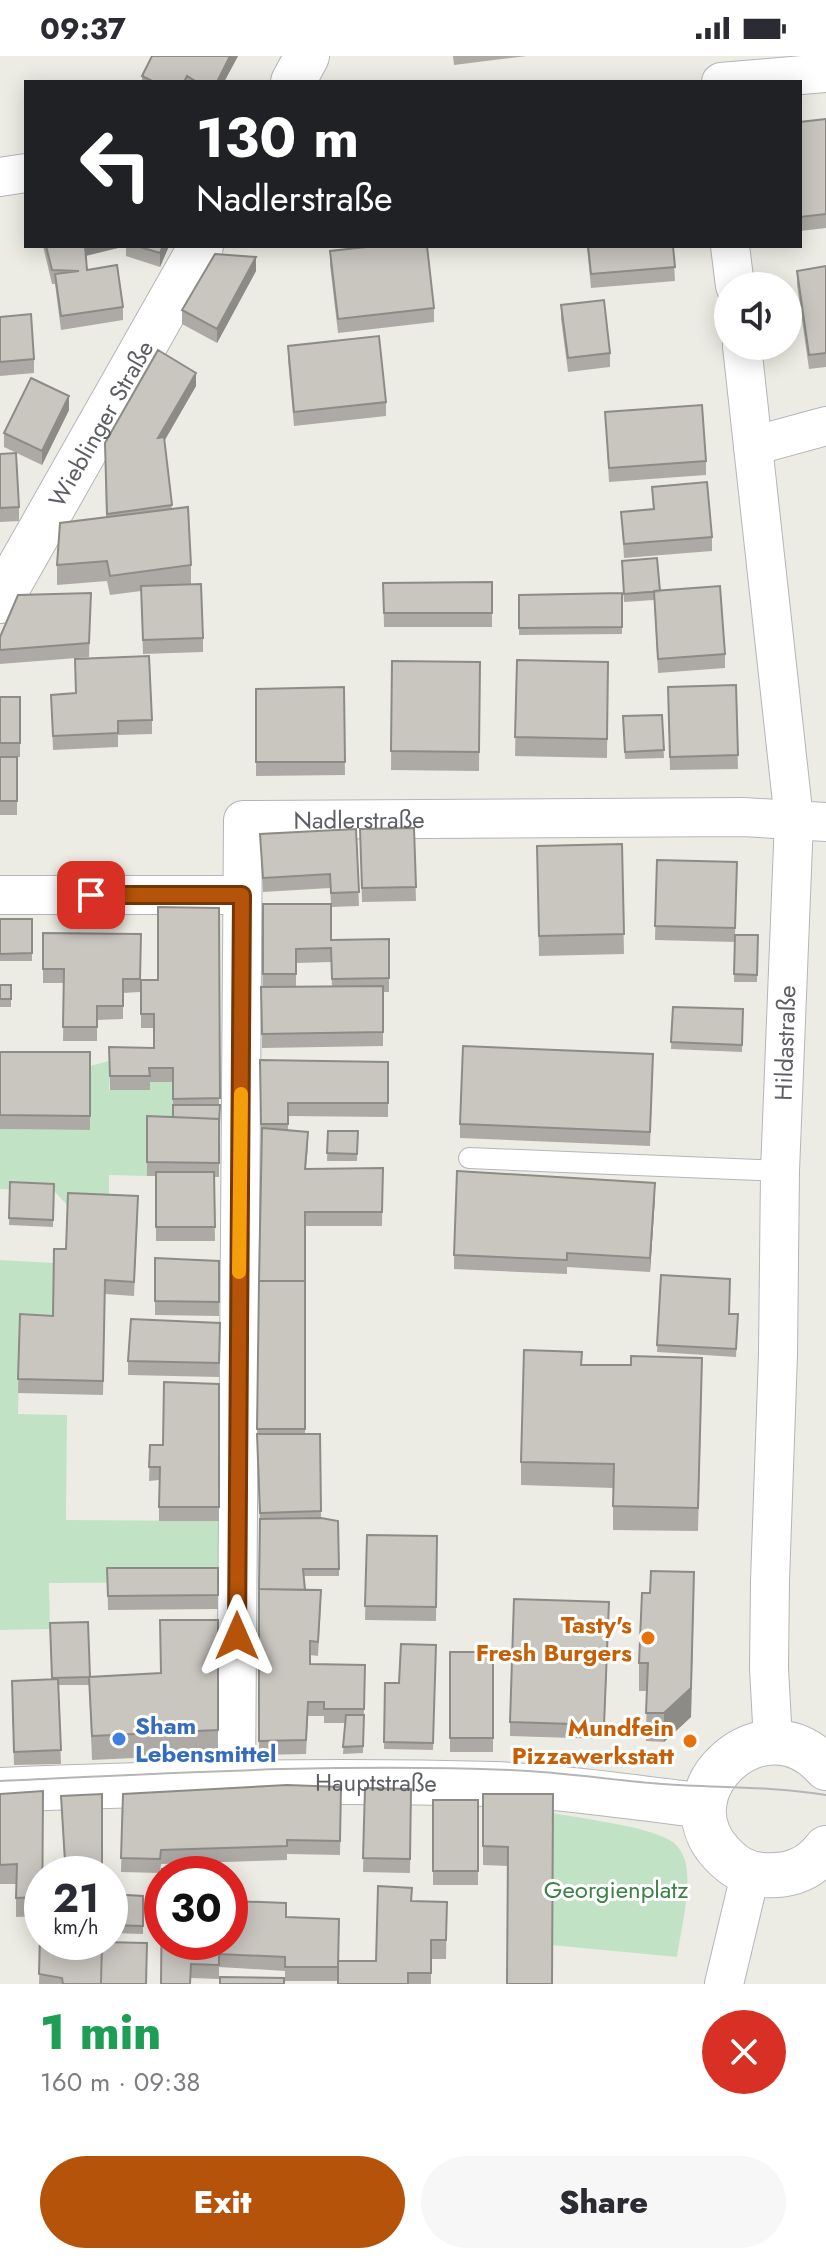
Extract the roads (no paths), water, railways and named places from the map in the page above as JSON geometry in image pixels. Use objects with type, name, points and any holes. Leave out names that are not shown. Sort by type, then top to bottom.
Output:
[{"type":"street","points":[[294,80],[307,56]]},
{"type":"street","points":[[708,56],[711,80]]},
{"type":"street","points":[[734,80],[812,68]]},
{"type":"street","points":[[0,177],[24,173]]},
{"type":"street","name":"Wieblinger Straße","points":[[4,588],[200,248]]},
{"type":"street","points":[[730,248],[733,272]]},
{"type":"street","name":"Hildastraße","points":[[744,360],[753,446],[810,821],[780,1171],[779,1324],[769,1646],[773,1742]]},
{"type":"street","points":[[753,446],[826,426]]},
{"type":"street","name":"Nadlerstraße","points":[[236,1782],[243,820],[743,817],[810,821]]},
{"type":"street","points":[[0,895],[242,895]]},
{"type":"street","points":[[826,1768],[801,1748],[773,1742],[747,1746],[726,1760],[709,1787],[704,1806],[707,1828],[716,1848],[731,1864],[750,1875],[785,1876],[817,1861],[826,1848]]},
{"type":"street","name":"Hauptstraße","points":[[0,1790],[236,1782],[494,1784],[587,1791],[704,1806]]},
{"type":"street","points":[[724,1984],[750,1875]]},
{"type":"lane","points":[[469,1158],[780,1171]]},
{"type":"tram line","points":[[0,1781],[256,1770],[447,1768],[530,1771],[826,1795]]},
{"type":"place","name":"Tasty's Fresh Burgers","points":[[648,1638]]},
{"type":"place","name":"Sham Lebensmittel","points":[[119,1739]]},
{"type":"place","name":"Mundfein Pizzawerkstatt","points":[[690,1741]]},
{"type":"park label","name":"Georgienplatz","points":[[616,1889]]}]
